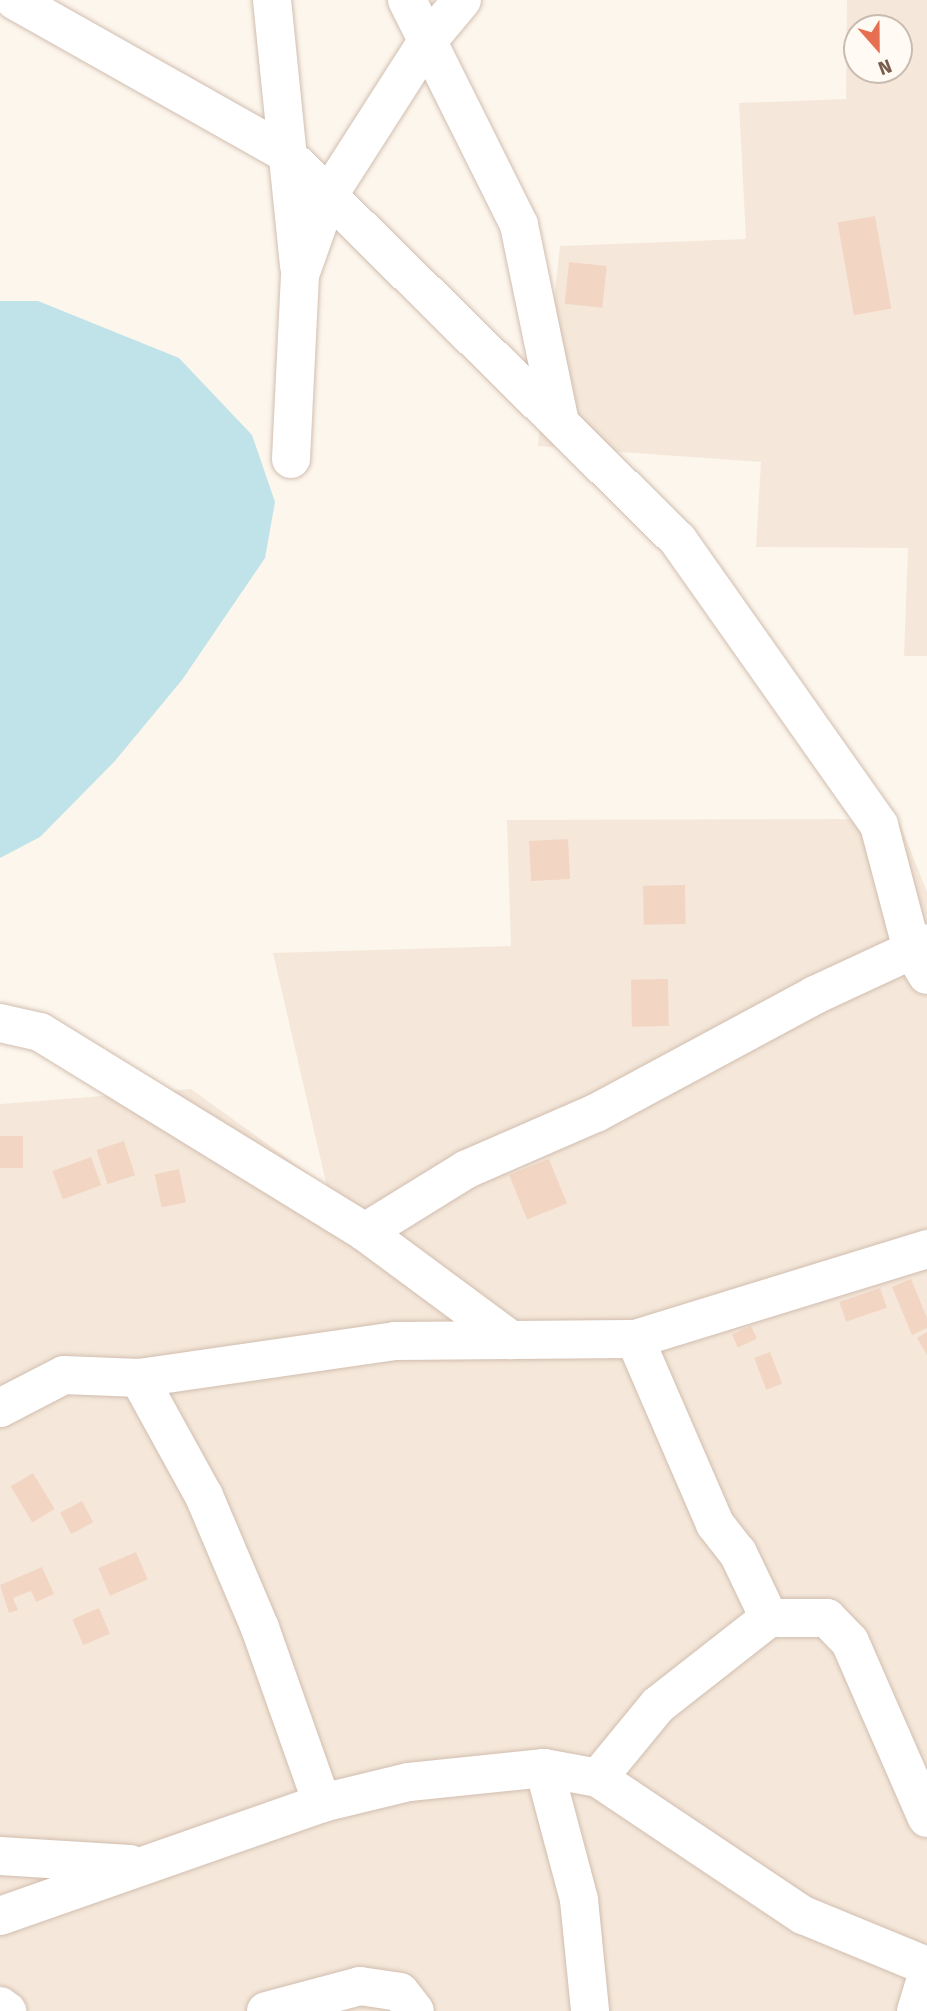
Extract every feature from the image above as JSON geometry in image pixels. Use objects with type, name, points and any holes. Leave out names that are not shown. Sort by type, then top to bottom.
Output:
[{"type":"street","points":[[14,0],[285,153],[678,540],[879,825],[922,956],[815,995],[596,1113],[467,1169],[365,1233]]},
{"type":"street","points":[[272,0],[285,153],[300,275],[291,459]]},
{"type":"street","points":[[407,0],[426,43],[519,225],[560,423]]},
{"type":"street","points":[[300,275],[328,196],[426,43],[462,0]]},
{"type":"street","points":[[0,1023],[40,1032],[365,1233],[511,1340]]},
{"type":"street","points":[[0,1408],[64,1375],[139,1378],[394,1341],[635,1339],[927,1249]]},
{"type":"street","points":[[635,1339],[715,1524],[738,1553],[769,1618]]},
{"type":"street","points":[[139,1378],[204,1496],[260,1628],[322,1804]]},
{"type":"street","points":[[598,1778],[658,1705],[769,1618],[827,1618],[850,1642],[927,1818]]},
{"type":"street","points":[[544,1768],[579,1900],[590,2011]]},
{"type":"street","points":[[0,1916],[322,1804],[409,1782],[544,1768],[598,1778],[803,1915],[927,1966]]},
{"type":"street","points":[[0,1856],[146,1865]]},
{"type":"street","points":[[916,2011],[927,1976]]},
{"type":"street","points":[[266,2011],[360,1986],[400,1992],[415,2011]]},
{"type":"street","points":[[0,2006],[7,2011]]},
{"type":"shaded area","points":[[847,0],[927,0],[927,656],[904,656],[908,548],[756,547],[761,462],[538,446],[560,246],[746,239],[739,103],[846,99],[846,84],[913,84],[913,14],[847,14]]},
{"type":"shaded area","points":[[898,819],[927,892],[927,2011],[0,2011],[0,1104],[191,1089],[327,1187],[273,953],[511,946],[507,820]]},
{"type":"water","points":[[0,301],[38,301],[179,358],[252,435],[275,502],[265,558],[182,680],[114,762],[40,837],[0,858]]},
{"type":"building","points":[[875,216],[891,309],[854,315],[838,223]]},
{"type":"building","points":[[569,262],[607,266],[602,308],[565,304]]},
{"type":"building","points":[[568,839],[570,879],[531,881],[529,841]]},
{"type":"building","points":[[685,885],[686,924],[644,925],[643,886]]},
{"type":"building","points":[[668,979],[669,1026],[632,1027],[631,980]]},
{"type":"building","points":[[0,1136],[23,1136],[23,1168],[0,1168]]},
{"type":"building","points":[[124,1141],[135,1175],[108,1184],[96,1150]]},
{"type":"building","points":[[91,1157],[101,1185],[63,1199],[52,1171]]},
{"type":"building","points":[[549,1159],[567,1204],[527,1220],[509,1175]]},
{"type":"building","points":[[179,1169],[186,1202],[162,1207],[155,1174]]},
{"type":"building","points":[[911,1279],[927,1318],[927,1328],[912,1335],[892,1287]]},
{"type":"building","points":[[880,1288],[887,1308],[846,1322],[839,1302]]},
{"type":"building","points":[[751,1326],[757,1339],[738,1348],[732,1335]]},
{"type":"building","points":[[927,1332],[927,1355],[917,1338]]},
{"type":"building","points":[[770,1352],[782,1384],[766,1390],[754,1358]]},
{"type":"building","points":[[33,1473],[55,1509],[32,1522],[11,1486]]},
{"type":"building","points":[[82,1501],[93,1522],[71,1534],[60,1513]]},
{"type":"building","points":[[136,1552],[148,1580],[110,1596],[98,1568]]},
{"type":"building","points":[[42,1567],[54,1594],[36,1602],[31,1591],[13,1598],[18,1610],[9,1613],[0,1585]]},
{"type":"building","points":[[99,1608],[110,1634],[83,1645],[72,1619]]}]
